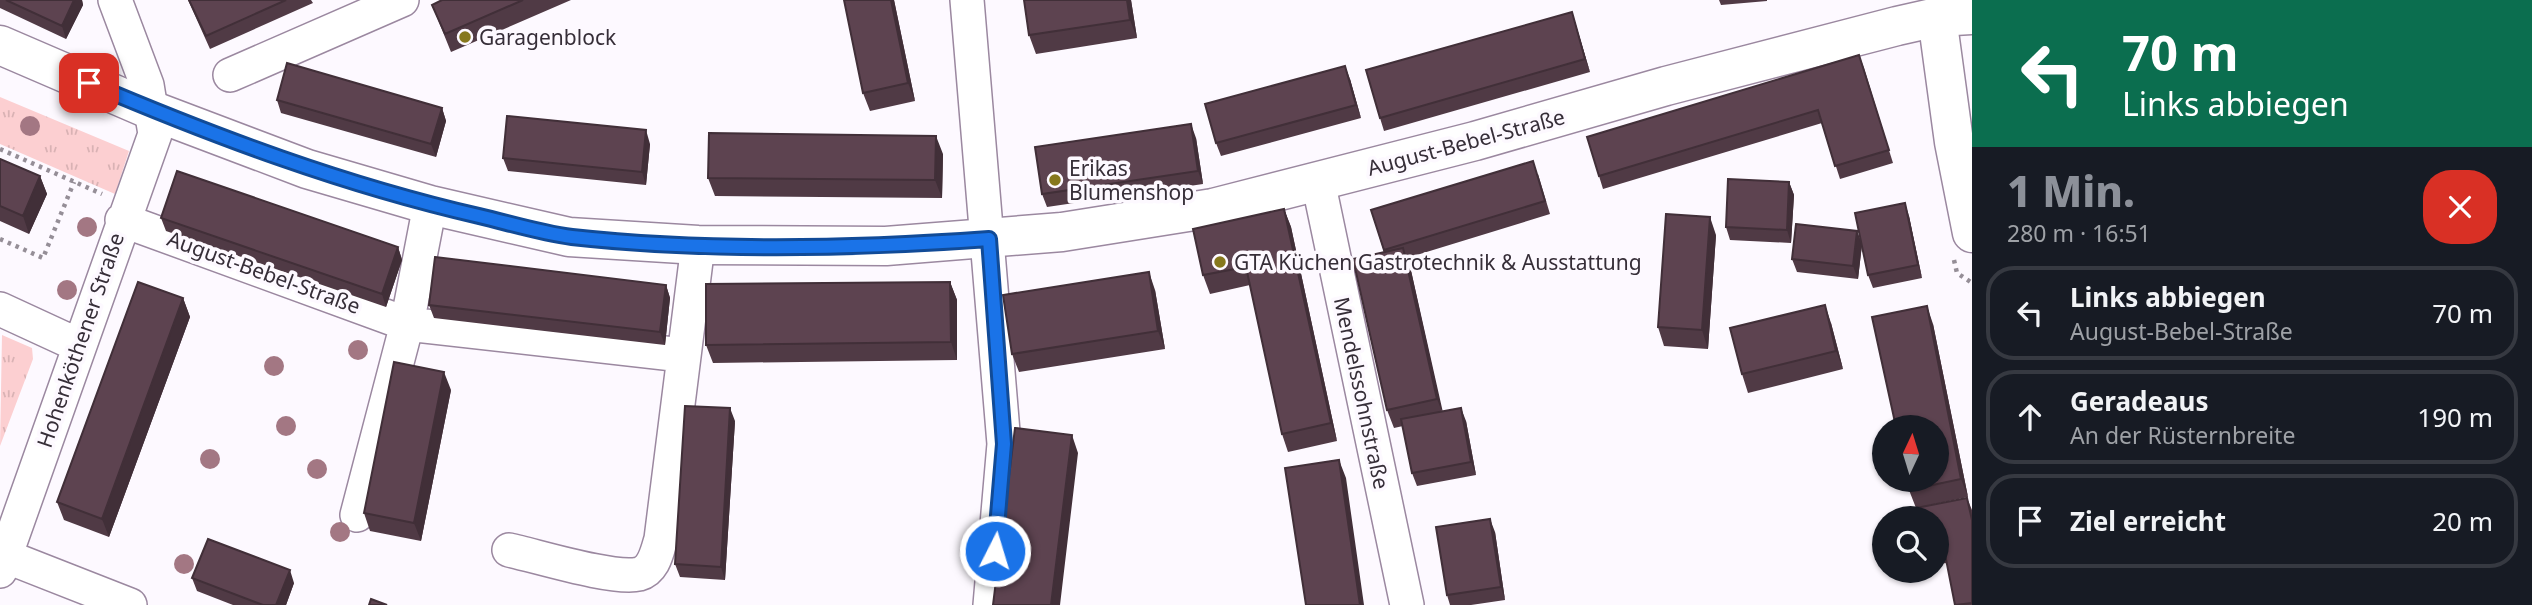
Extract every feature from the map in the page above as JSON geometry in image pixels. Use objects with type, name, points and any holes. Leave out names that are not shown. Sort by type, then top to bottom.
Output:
[{"type":"main road","name":"August-Bebel-Straße","points":[[0,45],[151,110],[307,169],[430,205],[569,237],[698,245],[886,246],[1062,232],[1213,208],[1475,141],[1667,86],[1949,11]]},
{"type":"main road","points":[[1949,11],[1954,142],[1972,233]]},
{"type":"street","name":"Hohenköthener Straße","points":[[3,563],[78,345],[155,134],[147,85],[116,0]]},
{"type":"street","points":[[230,75],[402,0]]},
{"type":"street","points":[[967,0],[1004,444],[990,605]]},
{"type":"street","name":"Mendelssohnstraße","points":[[1318,181],[1407,605]]},
{"type":"street","points":[[357,515],[407,324],[430,205]]},
{"type":"street","name":"August-Bebel-Straße","points":[[125,213],[407,324],[682,355]]},
{"type":"street","points":[[509,550],[609,573],[639,574],[653,564],[661,539],[682,355],[698,245]]},
{"type":"street","points":[[0,309],[78,345]]},
{"type":"street","points":[[3,563],[130,605]]},
{"type":"path","points":[[0,149],[74,182],[125,213]]},
{"type":"path","points":[[27,172],[31,163]]},
{"type":"path","points":[[0,239],[43,258],[74,182]]},
{"type":"green space","points":[[0,97],[129,151],[115,194],[0,144]]},
{"type":"green space","points":[[2,335],[32,348],[33,359],[0,446]]},
{"type":"building","points":[[6,0],[74,0],[62,26]]},
{"type":"building","points":[[189,0],[286,0],[206,36]]},
{"type":"building","points":[[442,0],[523,0],[445,34],[432,5]]},
{"type":"building","points":[[844,0],[891,0],[908,83],[863,93]]},
{"type":"building","points":[[1024,0],[1127,0],[1130,20],[1029,35]]},
{"type":"building","points":[[1572,12],[1585,59],[1380,118],[1366,70]]},
{"type":"building","points":[[1859,55],[1889,150],[1835,166],[1818,110],[1599,176],[1587,137]]},
{"type":"building","points":[[287,63],[442,108],[431,144],[277,100]]},
{"type":"building","points":[[1345,66],[1356,105],[1216,143],[1205,104]]},
{"type":"building","points":[[507,116],[646,130],[642,172],[503,158]]},
{"type":"building","points":[[1191,124],[1198,171],[1042,194],[1035,147]]},
{"type":"building","points":[[709,133],[936,136],[935,180],[708,178]]},
{"type":"building","points":[[0,159],[40,176],[23,216],[0,206]]},
{"type":"building","points":[[1533,161],[1545,201],[1384,250],[1371,210]]},
{"type":"building","points":[[177,171],[398,247],[382,294],[161,218]]},
{"type":"building","points":[[1728,179],[1789,182],[1787,230],[1726,227]]},
{"type":"building","points":[[1905,203],[1918,265],[1868,275],[1855,213]]},
{"type":"building","points":[[1284,209],[1331,423],[1282,434],[1246,267],[1203,275],[1193,229]]},
{"type":"building","points":[[1666,214],[1710,217],[1702,330],[1658,327]]},
{"type":"building","points":[[1796,224],[1857,231],[1853,266],[1792,259]]},
{"type":"building","points":[[1403,248],[1437,399],[1387,410],[1353,259]]},
{"type":"building","points":[[435,257],[666,285],[660,332],[429,305]]},
{"type":"building","points":[[1149,272],[1158,331],[1012,354],[1003,295]]},
{"type":"building","points":[[138,282],[183,298],[102,519],[57,502]]},
{"type":"building","points":[[950,282],[951,342],[706,345],[706,284]]},
{"type":"building","points":[[1825,305],[1836,351],[1742,374],[1730,328]]},
{"type":"building","points":[[1927,306],[1948,415],[1893,415],[1872,317]]},
{"type":"building","points":[[394,362],[444,372],[414,523],[364,513]]},
{"type":"building","points":[[685,406],[730,408],[721,567],[675,564]]},
{"type":"building","points":[[1461,408],[1471,462],[1412,473],[1401,419]]},
{"type":"building","points":[[1950,423],[1961,479],[1950,481]]},
{"type":"building","points":[[1015,428],[1072,435],[1051,605],[993,605]]},
{"type":"building","points":[[1339,460],[1360,605],[1306,605],[1285,468]]},
{"type":"building","points":[[1967,498],[1972,520],[1972,603],[1955,605],[1949,574],[1949,506],[1926,506]]},
{"type":"building","points":[[1490,519],[1501,587],[1447,595],[1436,527]]},
{"type":"building","points":[[208,539],[290,570],[276,605],[263,605],[192,578]]},
{"type":"building","points":[[371,599],[387,605],[369,605]]},
{"type":"place","name":"Garagenblock","points":[[465,37]]},
{"type":"place","name":"Erikas Blumenshop","points":[[1055,180]]},
{"type":"place","name":"GTA Küchen Gastrotechnik & Ausstattung","points":[[1220,262]]},
{"type":"route","points":[[89,83],[151,110],[307,169],[430,205],[569,237],[698,245],[886,246],[989,239],[1004,444],[995,551]]}]
